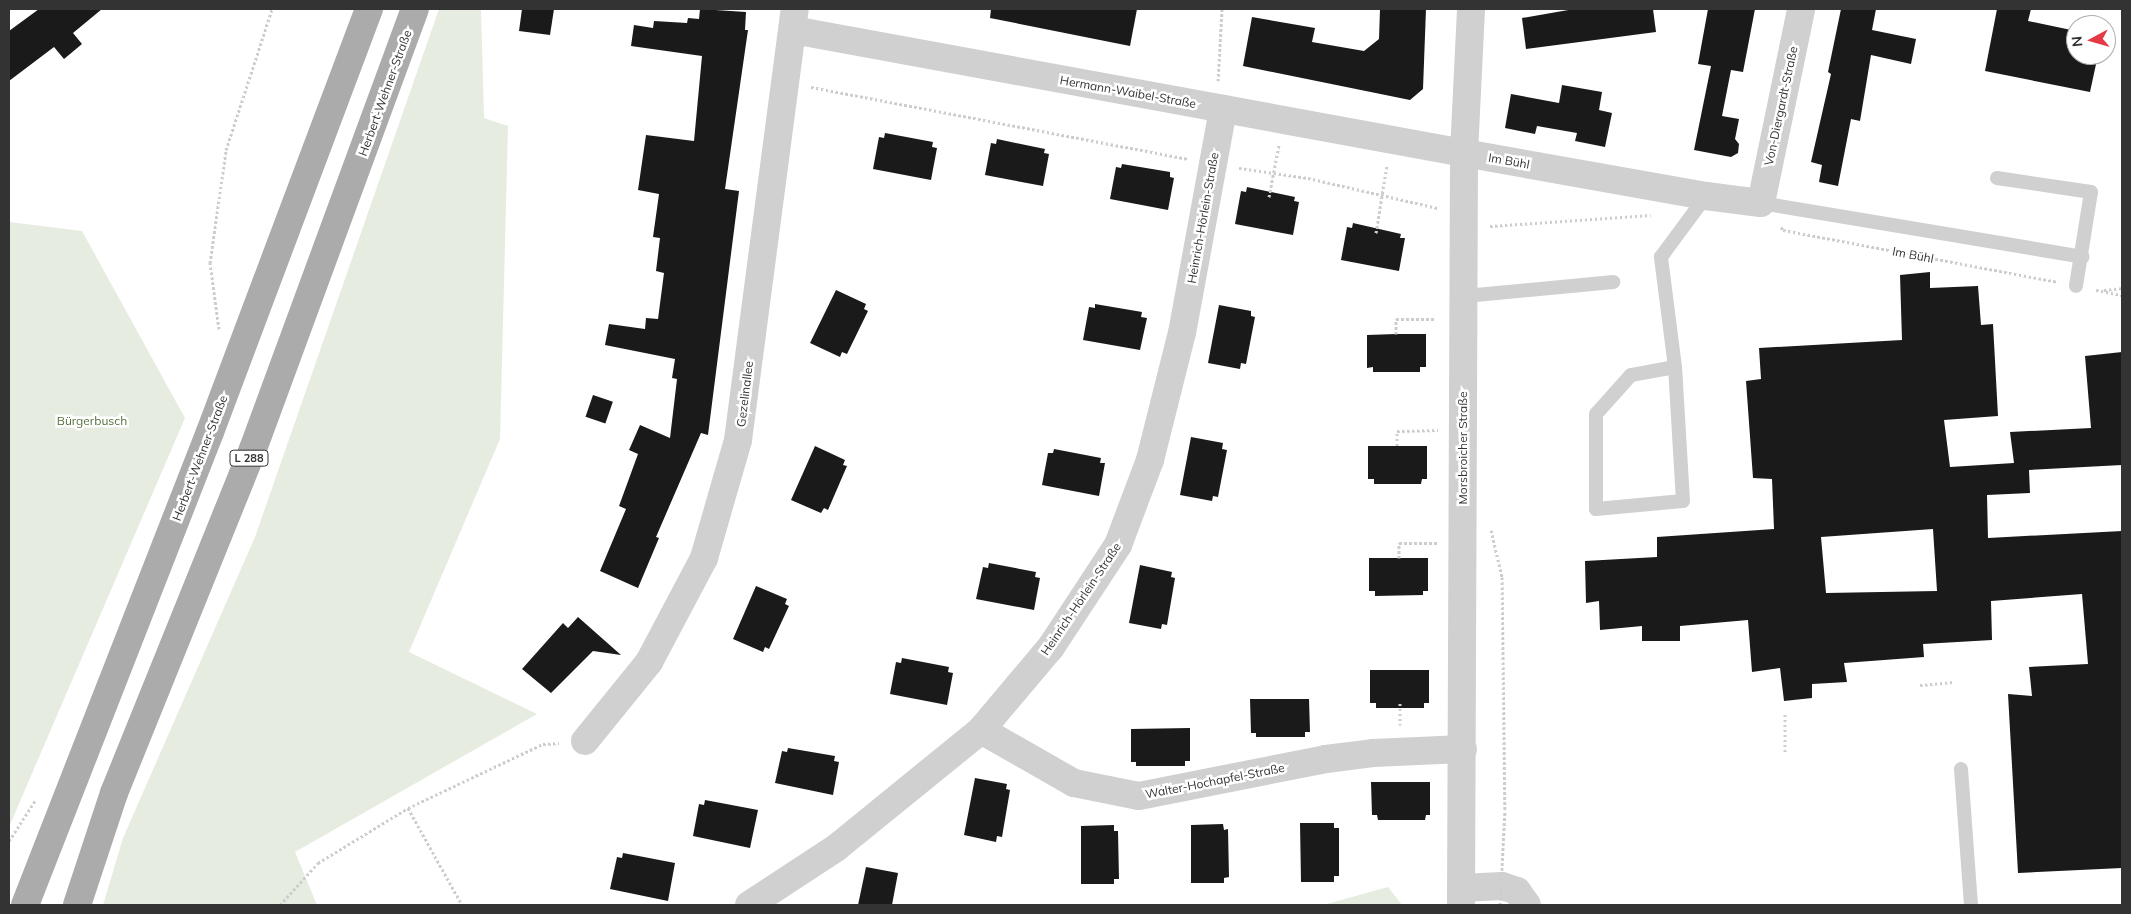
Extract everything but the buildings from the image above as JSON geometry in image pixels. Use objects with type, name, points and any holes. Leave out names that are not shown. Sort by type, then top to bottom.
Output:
[{"type":"main road","name":"Herbert-Wehner-Straße","points":[[25,905],[210,432],[369,9]]},
{"type":"main road","name":"Herbert-Wehner-Straße","points":[[77,905],[114,793],[256,440],[415,9]]},
{"type":"street","name":"Morsbroicher Straße","points":[[1471,9],[1464,153],[1461,897],[1502,886],[1517,891],[1527,905]]},
{"type":"street","name":"Von-Diergardt-Straße","points":[[1762,203],[1801,9]]},
{"type":"street","name":"Hermann-Waibel-Straße","points":[[794,19],[1223,109],[1464,153]]},
{"type":"street","name":"Gezelinallee","points":[[584,741],[649,662],[704,558],[738,440],[794,19]]},
{"type":"street","name":"Heinrich-Hörlein-Straße","points":[[749,905],[836,848],[981,730],[1051,647],[1118,546],[1150,460],[1182,333],[1223,109]]},
{"type":"street","name":"Im Bühl","points":[[1464,153],[1699,207],[1762,203]]},
{"type":"street","name":"Walter-Hochapfel-Straße","points":[[981,730],[1074,783],[1138,796],[1326,759],[1373,753],[1463,749]]},
{"type":"lane","points":[[1997,178],[2091,192],[2076,286]]},
{"type":"lane","name":"Im Bühl","points":[[1762,203],[2082,257]]},
{"type":"lane","points":[[1675,367],[1631,375],[1596,414],[1596,508],[1683,500],[1675,367],[1661,257],[1699,207]]},
{"type":"lane","points":[[1464,307],[1614,282]]},
{"type":"lane","points":[[1961,769],[1971,905]]},
{"type":"path","points":[[220,335],[210,263],[226,150],[272,9]]},
{"type":"path","points":[[1222,9],[1218,84],[1223,109]]},
{"type":"path","points":[[787,69],[812,88],[899,102],[1212,164],[1274,173],[1435,206],[1464,228],[1669,214],[1699,207]]},
{"type":"path","points":[[1269,197],[1283,120]]},
{"type":"path","points":[[1376,233],[1391,140]]},
{"type":"path","name":"Im Bühl","points":[[1762,203],[1783,230],[2076,286]]},
{"type":"path","points":[[2122,288],[2101,291],[2122,295]]},
{"type":"path","points":[[1396,334],[1396,319],[1464,307]]},
{"type":"path","points":[[1397,446],[1397,432],[1464,430]]},
{"type":"path","points":[[1488,523],[1495,540],[1502,577],[1505,811],[1500,905]]},
{"type":"path","points":[[1399,558],[1399,543],[1463,542]]},
{"type":"path","points":[[1920,685],[1954,682]]},
{"type":"path","points":[[1785,714],[1785,753]]},
{"type":"path","points":[[280,905],[318,863],[408,808],[543,744],[584,741]]},
{"type":"path","points":[[9,841],[41,792]]},
{"type":"path","points":[[408,808],[462,905]]},
{"type":"green space","points":[[439,9],[481,9],[484,118],[508,126],[500,439],[409,652],[537,714],[295,852],[317,905],[103,905],[123,838],[255,537]]},
{"type":"green space","name":"Bürgerbusch","points":[[9,222],[82,231],[185,418],[9,827]]},
{"type":"green space","points":[[1388,887],[1402,905],[1323,905]]}]
